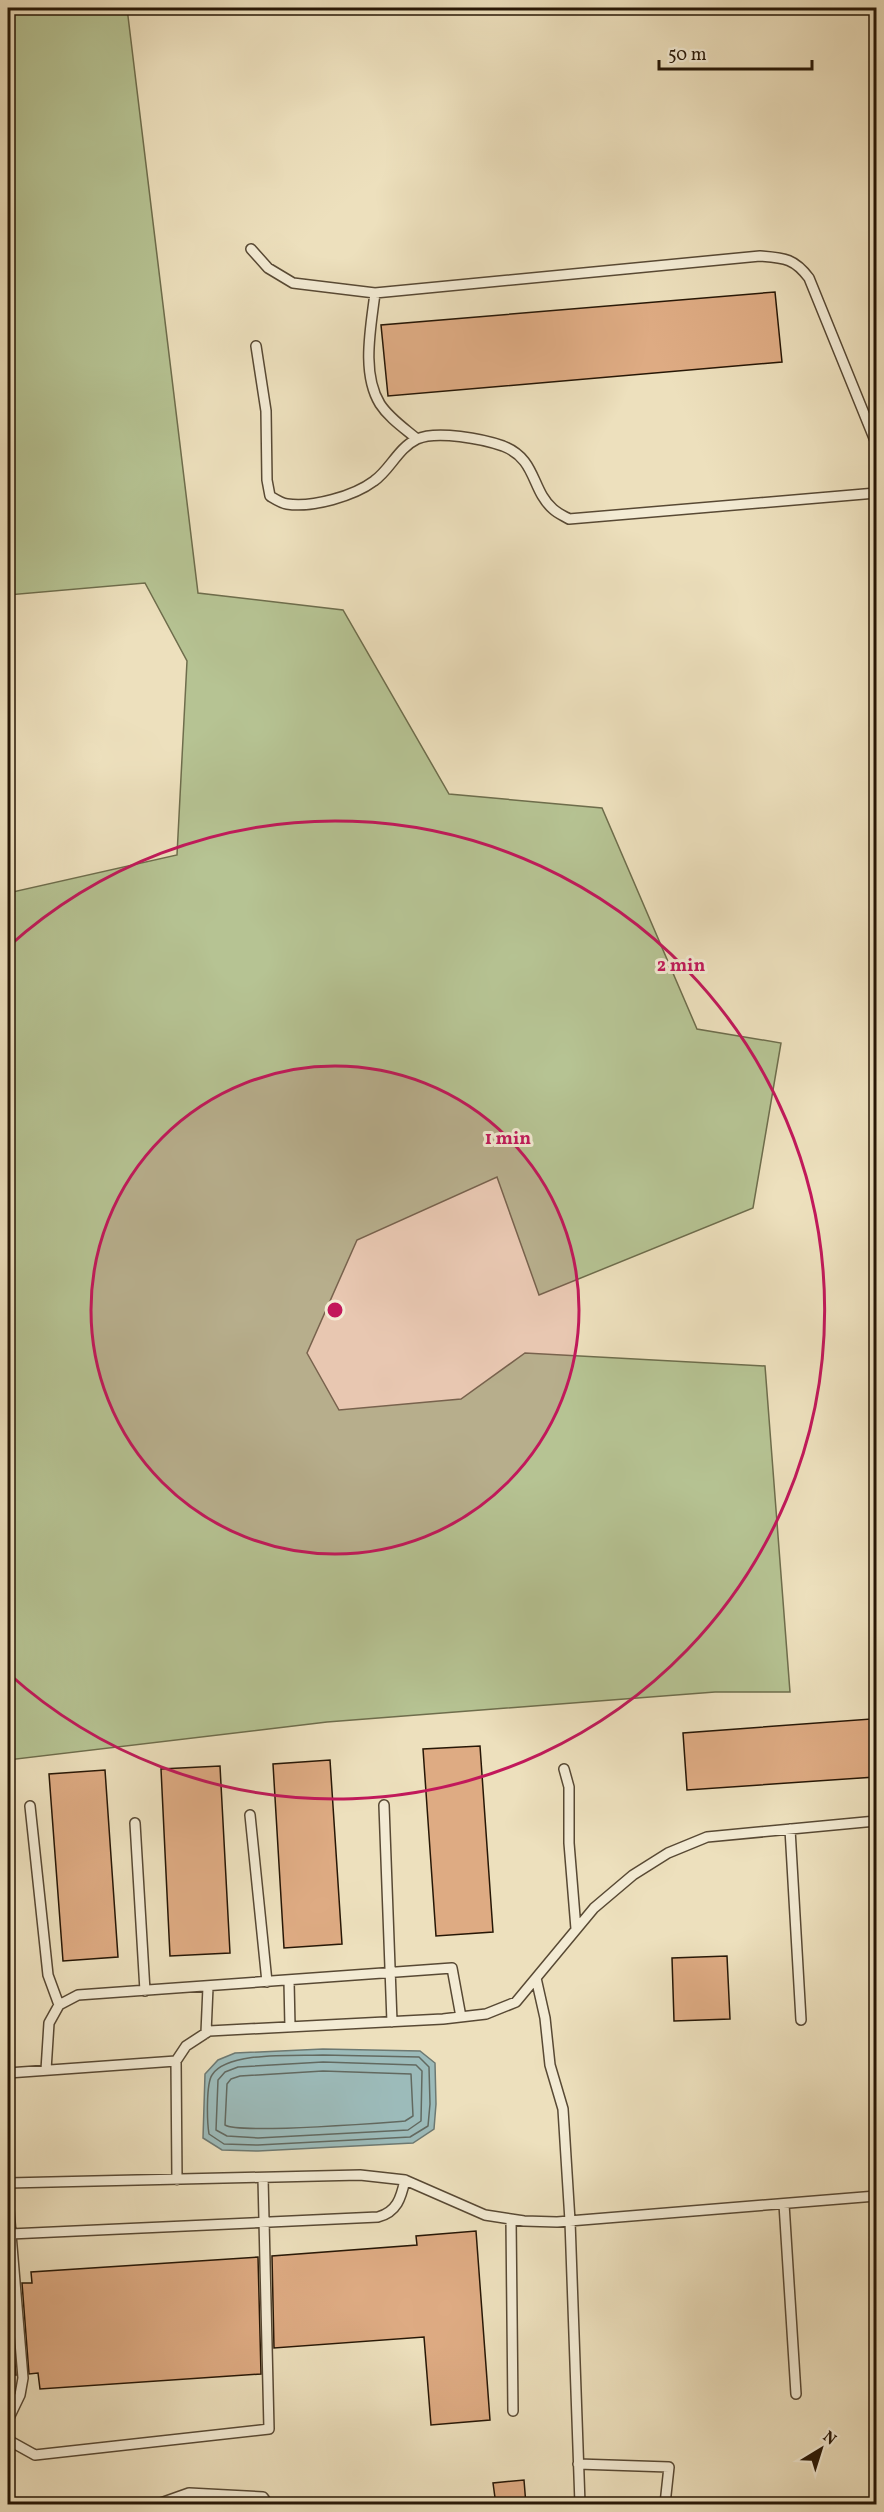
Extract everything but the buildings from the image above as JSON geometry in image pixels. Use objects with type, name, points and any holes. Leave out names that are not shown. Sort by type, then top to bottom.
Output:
[{"type":"lane","points":[[251,249],[268,268],[293,283],[375,293],[760,256],[784,258],[800,266],[809,279],[876,443]]},
{"type":"lane","points":[[375,293],[369,340],[371,380],[379,403],[394,421],[417,439]]},
{"type":"lane","points":[[256,346],[266,411],[267,480],[270,496],[284,504],[313,504],[358,490],[376,481],[398,454],[417,439],[448,436],[482,439],[506,447],[529,466],[541,492],[553,509],[569,519],[876,493]]},
{"type":"lane","points":[[564,1769],[569,1787],[569,1843],[576,1929]]},
{"type":"lane","points":[[384,1805],[392,2022]]},
{"type":"lane","points":[[30,1806],[48,1975],[60,2005]]},
{"type":"lane","points":[[250,1815],[267,1982]]},
{"type":"lane","points":[[177,2180],[176,2061],[186,2046],[209,2031],[392,2022],[486,2014],[516,2002],[594,1908],[668,1853],[707,1837],[876,1821]]},
{"type":"lane","points":[[135,1823],[145,1991]]},
{"type":"lane","points":[[790,1829],[801,2020]]},
{"type":"lane","points":[[46,2070],[49,2023],[60,2005],[78,1995],[452,1968],[461,2017]]},
{"type":"lane","points":[[536,1978],[545,2018],[550,2066],[563,2109],[570,2221],[580,2505]]},
{"type":"lane","points":[[289,1981],[290,2027]]},
{"type":"lane","points":[[206,2033],[208,1987]]},
{"type":"lane","points":[[8,2073],[176,2061]]},
{"type":"lane","points":[[8,2183],[360,2175],[405,2180],[485,2215],[511,2219],[570,2221],[876,2196]]},
{"type":"lane","points":[[8,2440],[35,2455],[269,2428],[266,2222],[263,2178]]},
{"type":"lane","points":[[10,2234],[378,2217],[389,2214],[401,2199],[405,2180]]},
{"type":"lane","points":[[8,2198],[23,2378],[20,2396],[8,2420]]},
{"type":"lane","points":[[784,2204],[796,2394]]},
{"type":"lane","points":[[511,2219],[513,2411]]},
{"type":"lane","points":[[578,2464],[669,2467],[665,2505]]},
{"type":"lane","points":[[158,2505],[189,2493],[263,2497],[268,2505]]},
{"type":"green space","points":[[8,8],[127,8],[198,593],[343,610],[449,794],[602,808],[697,1029],[781,1043],[753,1208],[539,1295],[497,1177],[357,1240],[307,1353],[339,1410],[461,1399],[525,1353],[765,1366],[790,1692],[715,1692],[327,1722],[8,1760],[8,893],[177,855],[187,661],[145,583],[8,595]]},
{"type":"water","points":[[323,2049],[420,2051],[435,2063],[434,2129],[413,2143],[258,2151],[222,2150],[203,2138],[205,2074],[218,2060],[235,2053]]}]
